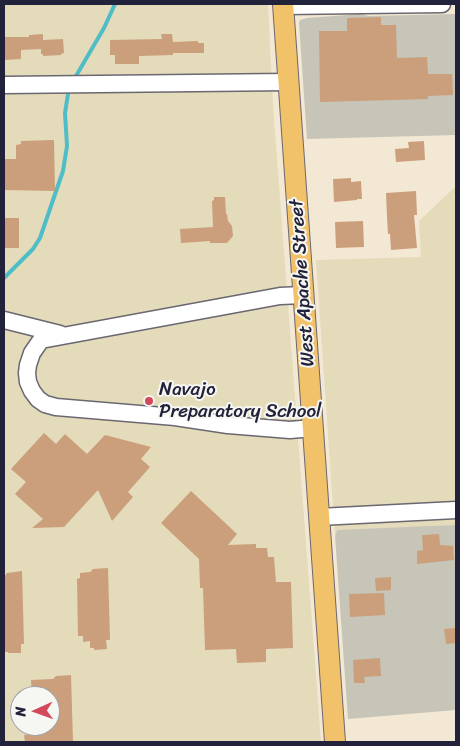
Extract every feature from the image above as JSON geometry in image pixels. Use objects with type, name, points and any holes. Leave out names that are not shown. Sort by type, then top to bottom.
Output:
[{"type":"main road","name":"West Apache Street","points":[[283,5],[336,742]]},
{"type":"street","points":[[283,5],[442,4]]},
{"type":"street","points":[[4,85],[289,82]]},
{"type":"street","points":[[303,295],[280,296],[41,340],[32,353],[28,366],[28,382],[38,399],[45,404],[56,407],[175,417],[228,426],[290,430],[312,428]]},
{"type":"street","points":[[4,320],[65,336]]},
{"type":"street","points":[[319,516],[456,510]]},
{"type":"shaded area","name":"Navajo Preparatory School","points":[[4,4],[268,4],[273,106],[321,742],[4,742]]},
{"type":"shaded area","points":[[361,14],[369,16],[456,14],[456,135],[307,139],[300,20]]},
{"type":"shaded area","points":[[456,186],[456,538],[455,525],[336,532],[335,536],[316,260],[421,257],[419,221]]},
{"type":"shaded area","points":[[455,525],[456,710],[348,719],[335,536],[337,530]]},
{"type":"building","points":[[381,17],[381,25],[396,25],[397,58],[427,57],[428,74],[452,74],[453,95],[428,96],[428,99],[320,102],[319,31],[347,31],[347,18]]},
{"type":"building","points":[[43,34],[43,40],[63,39],[64,53],[61,55],[43,56],[41,49],[21,50],[21,59],[4,60],[4,37],[29,37],[29,35]]},
{"type":"building","points":[[161,34],[172,34],[173,42],[198,41],[198,43],[204,43],[204,53],[139,56],[139,64],[115,64],[115,55],[110,55],[110,40],[162,39]]},
{"type":"building","points":[[54,140],[55,191],[4,190],[4,159],[16,159],[16,145],[21,144],[21,141]]},
{"type":"building","points":[[424,141],[425,160],[396,162],[395,149],[409,148],[408,142]]},
{"type":"building","points":[[351,178],[351,182],[361,181],[362,199],[334,202],[333,179]]},
{"type":"building","points":[[416,191],[417,215],[414,215],[417,248],[391,250],[390,234],[388,234],[386,193]]},
{"type":"building","points":[[214,197],[225,197],[226,214],[232,226],[233,236],[227,243],[210,243],[210,241],[181,243],[180,229],[213,227],[212,201]]},
{"type":"building","points":[[4,218],[19,218],[19,248],[4,248]]},
{"type":"building","points":[[363,221],[364,247],[336,248],[335,222]]},
{"type":"building","points":[[44,433],[56,444],[65,434],[87,454],[105,435],[151,447],[141,459],[150,467],[128,492],[133,497],[112,521],[98,490],[64,527],[32,528],[43,519],[15,494],[26,482],[11,469]]},
{"type":"building","points":[[191,491],[237,534],[228,545],[256,544],[256,548],[267,548],[268,557],[274,557],[276,582],[291,582],[293,648],[266,649],[266,662],[237,663],[236,649],[205,650],[203,588],[200,588],[199,559],[161,523]]},
{"type":"building","points":[[439,534],[440,545],[453,546],[454,560],[417,564],[417,551],[423,550],[422,535]]},
{"type":"building","points":[[108,568],[110,640],[106,640],[107,649],[94,650],[94,648],[90,648],[90,641],[83,642],[83,636],[78,636],[77,579],[80,578],[80,573],[90,572],[93,569]]},
{"type":"building","points":[[22,571],[24,644],[21,644],[21,653],[8,653],[4,652],[4,577],[7,573]]},
{"type":"building","points":[[391,577],[391,590],[376,591],[375,578]]},
{"type":"building","points":[[384,593],[385,615],[350,617],[349,594]]},
{"type":"building","points":[[456,628],[456,643],[446,644],[444,629]]},
{"type":"building","points":[[380,658],[381,676],[364,677],[365,683],[354,683],[353,660]]},
{"type":"building","points":[[71,675],[73,742],[25,742],[24,736],[60,736],[60,686],[31,686],[31,680],[53,679],[56,676]]},
{"type":"waterway","points":[[76,76],[104,28],[115,4]]},
{"type":"waterway","points":[[4,278],[33,249],[40,238],[63,171],[67,146],[65,113],[68,94]]},
{"type":"place","name":"Navajo Preparatory School","points":[[149,401]]}]
